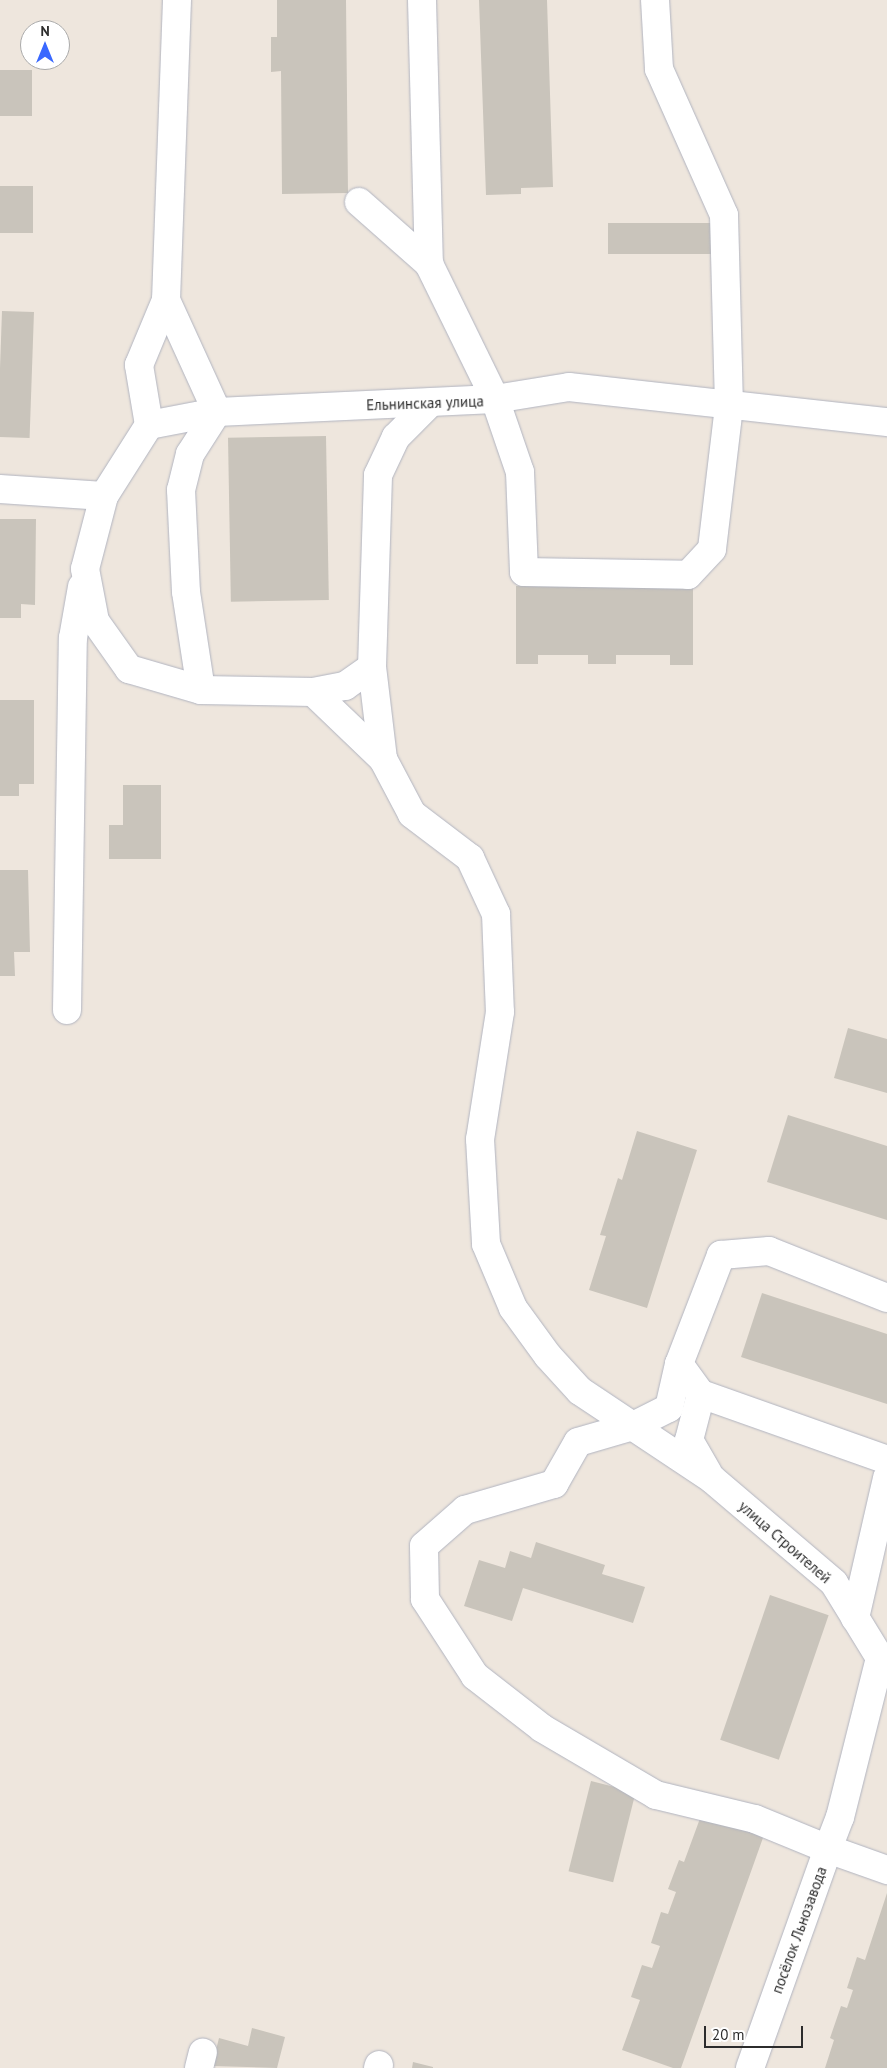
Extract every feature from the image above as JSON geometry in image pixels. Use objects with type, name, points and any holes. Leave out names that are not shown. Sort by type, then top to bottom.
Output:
[{"type":"street","points":[[67,1010],[74,638],[85,568],[104,496],[149,425],[139,365],[166,300],[177,0]]},
{"type":"street","points":[[422,0],[429,264]]},
{"type":"street","points":[[359,202],[429,264],[494,400],[520,472],[524,572],[688,575],[712,549],[729,406],[724,215],[659,69],[655,0]]},
{"type":"street","points":[[166,300],[217,412],[190,454],[181,490],[186,592],[201,690]]},
{"type":"street","name":"Ельнинская улица","points":[[149,425],[217,412],[494,400],[569,387],[887,422]]},
{"type":"street","points":[[383,759],[372,667],[378,475],[396,436],[431,402]]},
{"type":"street","points":[[0,489],[104,496]]},
{"type":"street","points":[[85,568],[95,621],[129,669],[201,690],[313,692],[345,686],[372,667]]},
{"type":"street","points":[[313,692],[383,759]]},
{"type":"street","name":"улица Строителей","points":[[383,759],[412,814],[470,858],[496,914],[500,1012],[480,1139],[486,1244],[513,1308],[548,1356],[580,1391],[712,1480],[834,1583],[855,1618],[884,1658],[840,1817]]},
{"type":"street","points":[[887,1298],[769,1251],[721,1255],[679,1364],[669,1408],[633,1426],[578,1442],[554,1484],[465,1510],[424,1546],[425,1599],[475,1676],[542,1728],[656,1795],[755,1819],[828,1849],[887,1870]]},
{"type":"street","points":[[679,1364],[701,1394],[887,1460]]},
{"type":"street","points":[[701,1394],[689,1440],[712,1480]]},
{"type":"street","points":[[855,1618],[887,1478]]},
{"type":"street","name":"посёлок Льнозавода","points":[[750,2068],[840,1817]]},
{"type":"building","points":[[277,0],[346,0],[348,193],[282,194],[281,71],[271,72],[271,37],[277,37]]},
{"type":"building","points":[[479,0],[547,0],[553,187],[521,188],[521,194],[486,195]]},
{"type":"building","points":[[0,70],[32,70],[32,116],[0,116]]},
{"type":"building","points":[[0,186],[33,186],[33,233],[0,233]]},
{"type":"building","points":[[608,223],[717,223],[717,254],[608,254]]},
{"type":"building","points":[[2,311],[34,312],[30,438],[0,437]]},
{"type":"building","points":[[326,436],[329,600],[231,602],[228,438]]},
{"type":"building","points":[[0,519],[36,519],[35,605],[21,604],[21,618],[0,618]]},
{"type":"building","points":[[516,586],[693,586],[693,665],[670,665],[670,655],[616,655],[616,664],[588,664],[588,655],[538,655],[538,664],[516,664]]},
{"type":"building","points":[[0,700],[34,700],[34,784],[19,784],[19,796],[0,796]]},
{"type":"building","points":[[123,785],[161,785],[161,859],[109,859],[109,825],[123,825]]},
{"type":"building","points":[[0,870],[28,870],[30,952],[14,952],[15,976],[0,976]]},
{"type":"building","points":[[848,1028],[887,1039],[887,1093],[834,1078]]},
{"type":"building","points":[[788,1115],[887,1146],[887,1220],[767,1182]]},
{"type":"building","points":[[637,1131],[697,1150],[647,1308],[589,1290],[606,1236],[600,1235],[618,1178],[622,1180]]},
{"type":"building","points":[[762,1293],[887,1334],[887,1404],[741,1357]]},
{"type":"building","points":[[536,1542],[605,1565],[602,1574],[645,1587],[633,1623],[523,1588],[512,1621],[464,1606],[479,1560],[505,1568],[510,1551],[531,1558]]},
{"type":"building","points":[[770,1595],[829,1615],[779,1760],[720,1740]]},
{"type":"building","points":[[591,1781],[636,1792],[613,1882],[569,1871]]},
{"type":"building","points":[[702,1813],[764,1835],[681,2068],[673,2068],[622,2050],[640,2000],[631,1997],[642,1965],[652,1968],[660,1946],[651,1943],[661,1912],[668,1914],[676,1892],[668,1889],[679,1860],[684,1862]]},
{"type":"building","points":[[887,1893],[887,2068],[825,2068],[834,2040],[830,2038],[841,2006],[847,2008],[853,1990],[847,1988],[857,1957],[865,1960]]},
{"type":"building","points":[[252,2028],[285,2037],[277,2068],[212,2066],[219,2038],[248,2046]]},
{"type":"building","points":[[413,2062],[433,2067],[433,2068],[412,2068]]}]
